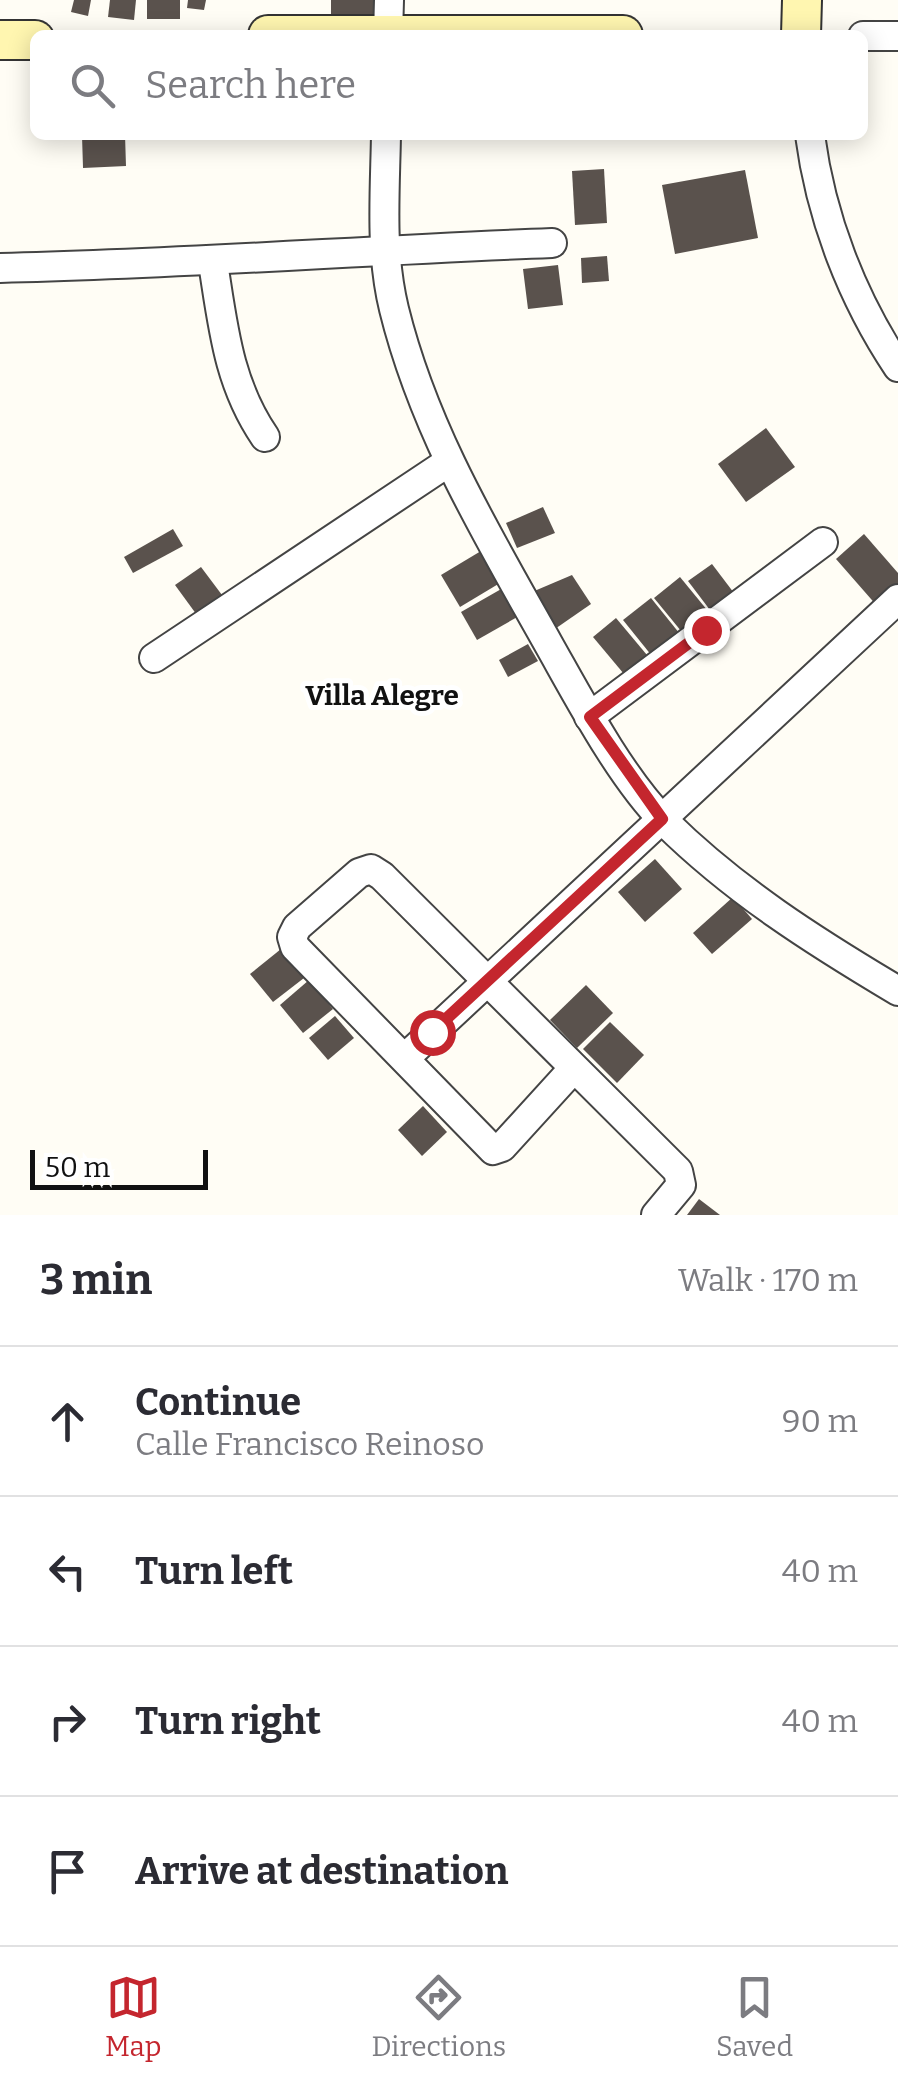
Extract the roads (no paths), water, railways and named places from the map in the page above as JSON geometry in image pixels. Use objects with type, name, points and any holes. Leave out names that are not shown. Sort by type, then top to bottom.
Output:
[{"type":"street","points":[[801,30],[802,0]]},
{"type":"street","points":[[315,30],[389,22],[533,30]]},
{"type":"street","points":[[868,36],[898,36]]},
{"type":"street","points":[[0,40],[30,40]]},
{"type":"street","points":[[386,140],[384,249],[394,308],[447,463],[590,717],[662,819],[735,887],[800,933],[898,991]]},
{"type":"street","points":[[811,140],[840,255],[871,323],[898,368]]},
{"type":"street","points":[[0,268],[213,263],[384,249],[552,242]]},
{"type":"street","points":[[213,263],[230,371],[244,405],[266,437]]},
{"type":"street","points":[[154,658],[447,463]]},
{"type":"street","points":[[590,717],[824,542]]},
{"type":"street","points":[[404,1058],[898,599]]},
{"type":"street","points":[[574,1068],[502,1147],[493,1150],[295,947],[292,937],[297,927],[359,873],[371,869],[487,981],[574,1068],[678,1172],[680,1185],[656,1215]]},
{"type":"district","name":"Villa Alegre","points":[[382,695]]}]
